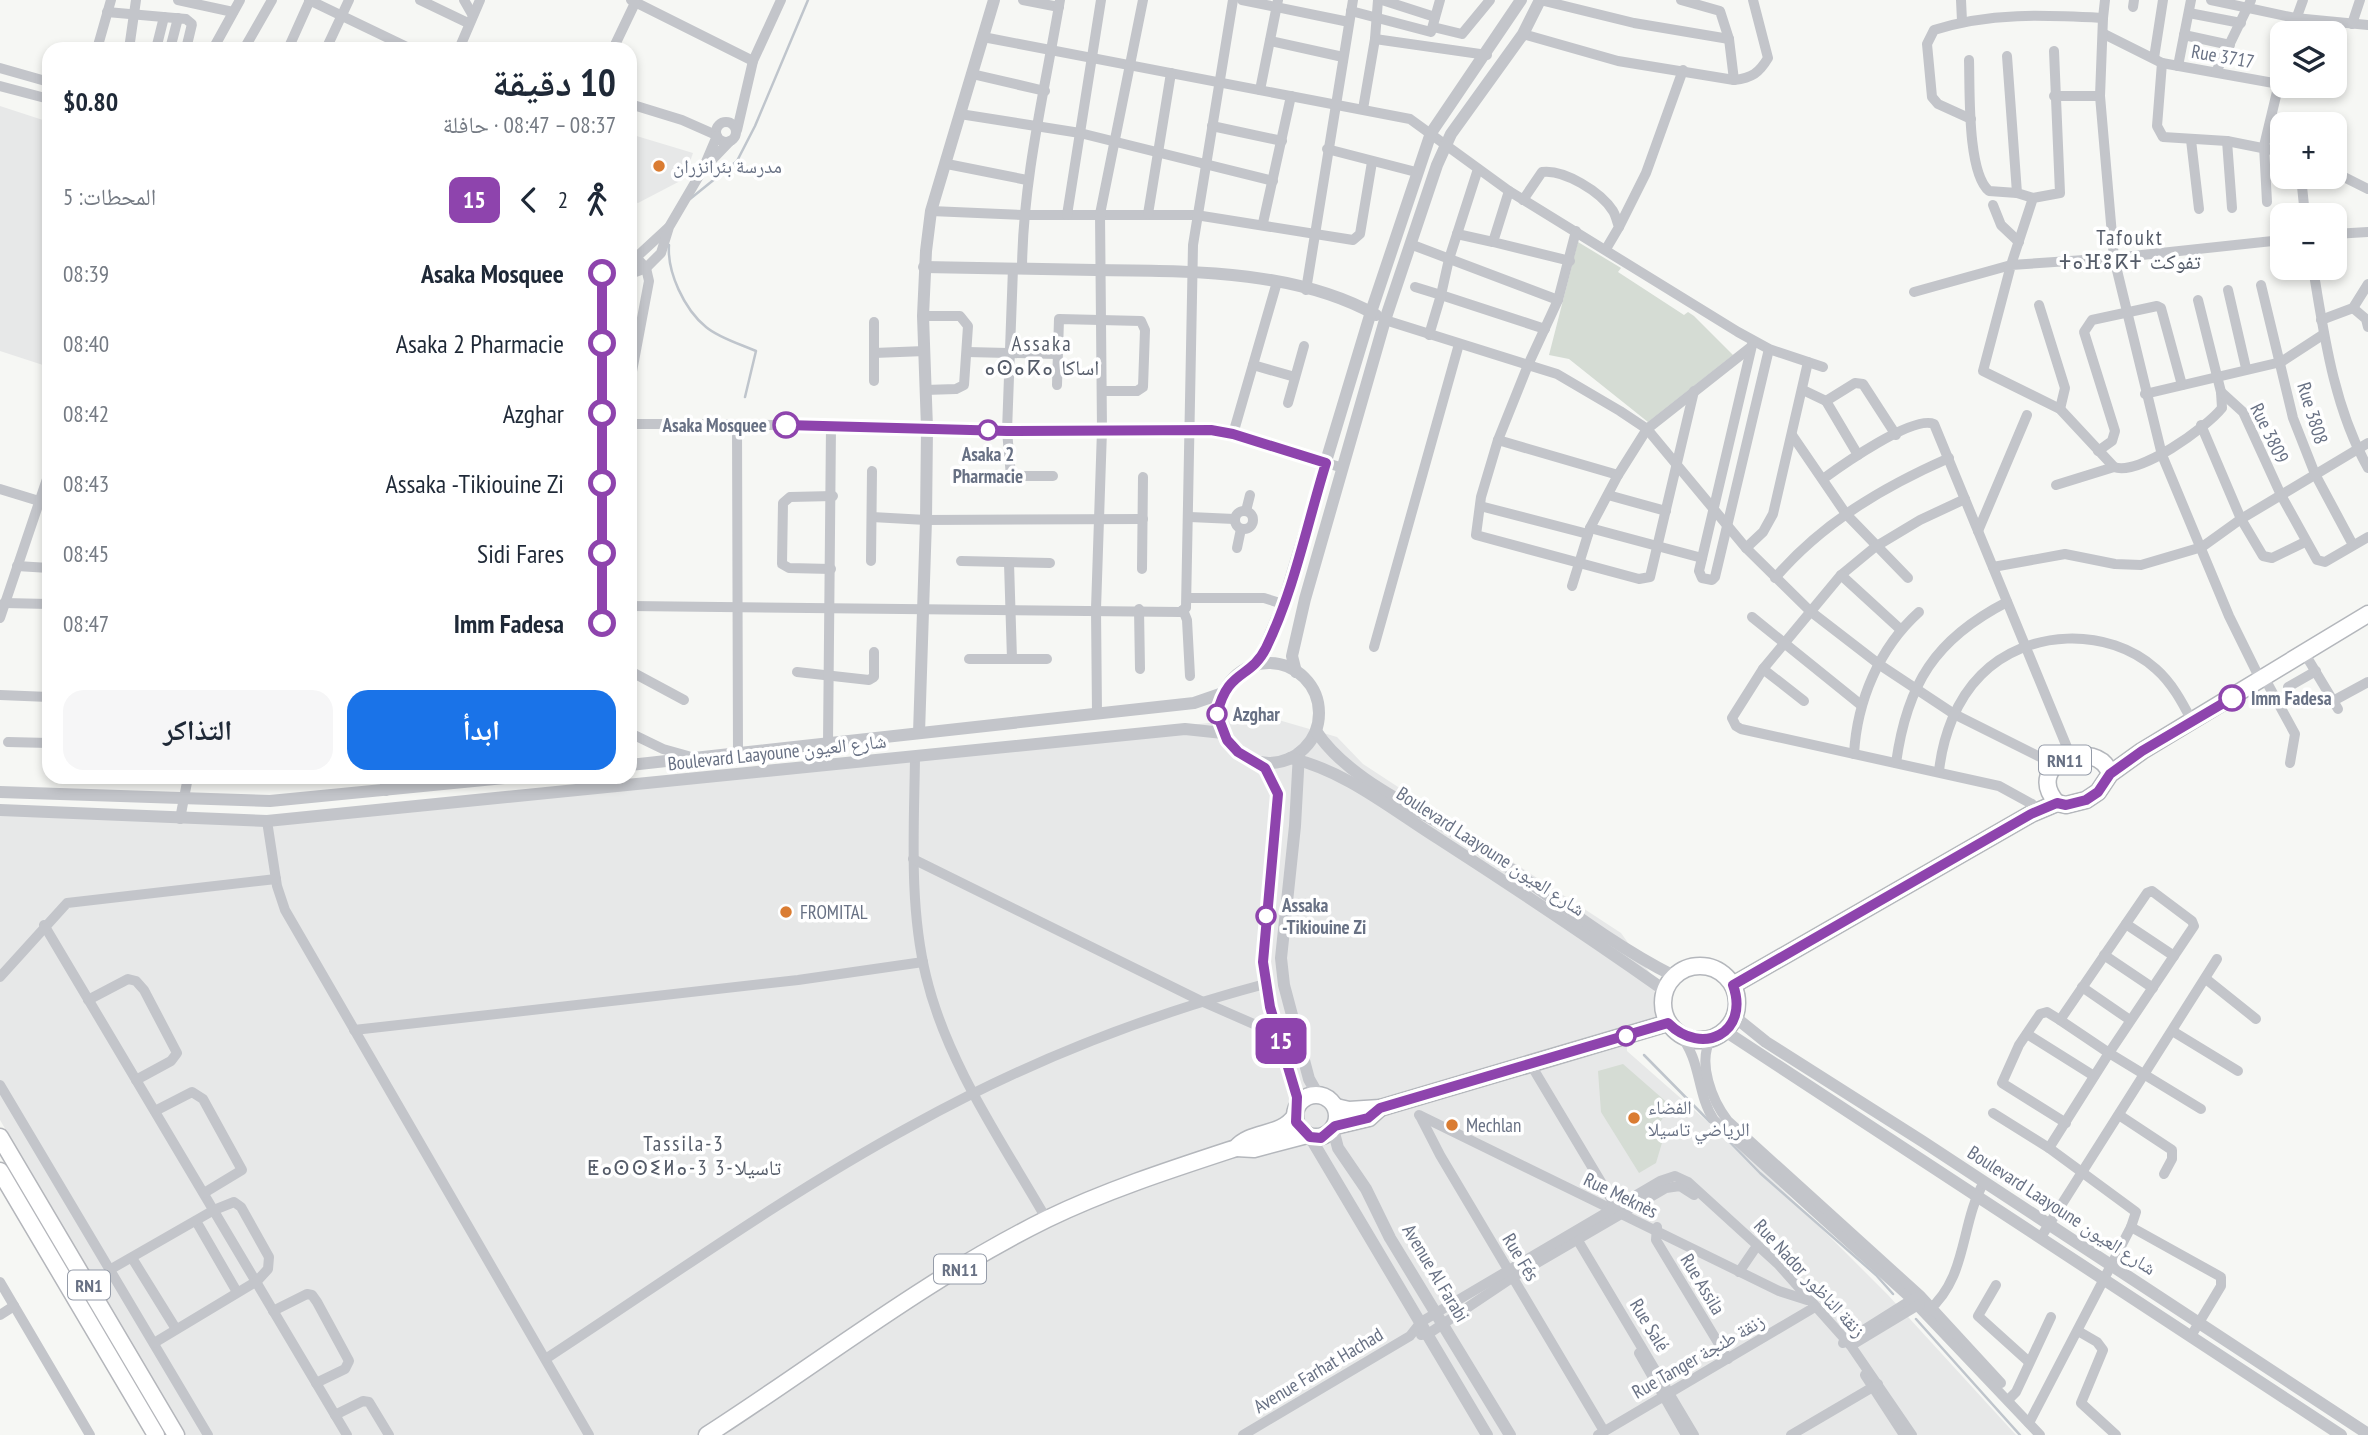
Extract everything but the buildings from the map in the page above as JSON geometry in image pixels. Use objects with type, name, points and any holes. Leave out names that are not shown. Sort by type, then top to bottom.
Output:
[{"type":"main road","name":"RN11","points":[[1733,985],[2021,820],[2057,803],[2066,805],[2086,800],[2098,792],[2110,774],[2142,751],[2368,614]]},
{"type":"main road","name":"RN11","points":[[2021,820],[2047,787],[2050,772],[2056,765],[2071,757],[2097,757],[2142,751]]},
{"type":"main road","name":"RN11","points":[[2097,757],[2108,767],[2110,774]]},
{"type":"main road","name":"RN11","points":[[2047,787],[2057,803]]},
{"type":"main road","points":[[1674,1029],[1662,1001],[1664,990],[1674,976],[1691,966],[1711,967],[1727,977],[1733,985],[1737,996],[1724,1029]]},
{"type":"main road","name":"RN11","points":[[1336,1107],[1349,1110],[1415,1107],[1531,1065],[1674,1029],[1700,1041],[1724,1029]]},
{"type":"main road","name":"RN11","points":[[1236,1148],[1242,1142],[1285,1128],[1305,1098],[1318,1095]]},
{"type":"main road","points":[[1318,1095],[1327,1098],[1336,1107],[1334,1127]]},
{"type":"main road","name":"RN11","points":[[707,1435],[935,1284],[1047,1220],[1101,1196],[1236,1148],[1254,1149],[1308,1136],[1321,1138],[1334,1127],[1368,1118],[1380,1108]]},
{"type":"main road","points":[[1296,1112],[1299,1128],[1308,1136]]},
{"type":"main road","name":"RN1","points":[[0,1137],[176,1435]]},
{"type":"main road","name":"RN1","points":[[0,1171],[156,1435]]},
{"type":"street","points":[[99,42],[111,0]]},
{"type":"street","points":[[129,42],[136,0]]},
{"type":"street","points":[[178,0],[233,12]]},
{"type":"street","points":[[217,42],[240,0]]},
{"type":"street","points":[[248,42],[272,0]]},
{"type":"street","points":[[291,42],[310,0],[397,42]]},
{"type":"street","points":[[329,42],[349,0]]},
{"type":"street","points":[[420,0],[470,18]]},
{"type":"street","points":[[464,0],[470,18]]},
{"type":"street","points":[[461,42],[480,0]]},
{"type":"street","points":[[703,169],[737,130],[744,90],[753,61],[781,0]]},
{"type":"street","points":[[919,733],[927,428],[924,267],[931,211],[994,0]]},
{"type":"street","points":[[1011,476],[1007,431],[1017,268],[1027,180],[1039,127],[1059,3],[1023,0]]},
{"type":"street","points":[[1067,215],[1094,58],[1101,0]]},
{"type":"street","points":[[1097,715],[1096,609],[1102,430],[1103,270],[1100,214],[1143,0]]},
{"type":"street","points":[[1190,676],[1184,610],[1188,598],[1190,517],[1192,271],[1196,215],[1233,0]]},
{"type":"street","points":[[1242,0],[1376,15],[1431,32],[1440,0]]},
{"type":"street","points":[[1363,110],[1380,0],[1462,34],[1490,0]]},
{"type":"street","points":[[1257,665],[1283,604],[1416,172],[1432,133],[1487,55],[1521,0]]},
{"type":"street","points":[[1296,672],[1293,656],[1297,629],[1385,320],[1446,144],[1523,34],[1540,0],[1580,4],[1634,23],[1729,39]]},
{"type":"street","points":[[1681,0],[1720,11],[1729,39],[1734,80]]},
{"type":"street","points":[[1523,34],[1618,61],[1734,80],[1749,78],[1760,71],[1768,58],[1753,0]]},
{"type":"street","points":[[1961,0],[1962,21]]},
{"type":"street","points":[[2105,0],[2100,96],[2114,258],[2145,394],[2162,455],[2229,616],[2295,734],[2295,748],[2290,763]]},
{"type":"street","points":[[2163,0],[2158,60],[2159,132],[2167,139],[2227,141],[2270,148]]},
{"type":"street","points":[[2178,66],[2191,0]]},
{"type":"street","points":[[2211,0],[2250,4],[2295,18],[2368,25]]},
{"type":"street","points":[[2294,21],[2303,0]]},
{"type":"street","points":[[2352,24],[2360,0]]},
{"type":"street","points":[[616,42],[633,1],[753,61]]},
{"type":"street","points":[[1259,90],[1277,4]]},
{"type":"street","points":[[2216,72],[2250,4]]},
{"type":"street","points":[[1306,290],[1326,149],[1351,11]]},
{"type":"street","points":[[107,12],[186,19],[192,24],[188,42]]},
{"type":"street","points":[[2189,13],[2241,23]]},
{"type":"street","points":[[1971,119],[1938,104],[1930,91],[1930,36],[1934,30],[1962,21],[2030,15],[2103,18]]},
{"type":"street","points":[[158,42],[164,17]]},
{"type":"street","points":[[172,42],[178,18]]},
{"type":"street","name":"Rue 3717","points":[[2104,34],[2158,60],[2178,66],[2270,82]]},
{"type":"street","points":[[2184,35],[2230,46]]},
{"type":"street","points":[[983,37],[1410,119],[1509,191],[1753,344],[1823,367]]},
{"type":"street","points":[[1375,39],[1487,55]]},
{"type":"street","points":[[1270,41],[1343,57]]},
{"type":"street","points":[[1969,60],[1971,119],[1982,185],[1989,191],[2017,193],[2033,198],[2056,195],[2062,187],[2054,96],[2054,51]]},
{"type":"street","points":[[2007,56],[2017,193]]},
{"type":"street","points":[[0,68],[42,80]]},
{"type":"street","points":[[1606,250],[1646,173],[1683,70]]},
{"type":"street","points":[[1148,215],[1171,73]]},
{"type":"street","points":[[972,74],[1045,91]]},
{"type":"street","points":[[0,86],[42,97]]},
{"type":"street","points":[[637,271],[646,268],[660,253],[669,227],[703,169],[722,122],[744,90]]},
{"type":"street","points":[[1263,223],[1291,96]]},
{"type":"street","points":[[2054,96],[2100,96]]},
{"type":"street","points":[[2267,202],[2264,146],[2276,98]]},
{"type":"street","points":[[637,106],[682,120],[723,142],[730,141]]},
{"type":"street","points":[[960,114],[1080,133],[1273,181]]},
{"type":"street","points":[[682,120],[733,123],[737,130]]},
{"type":"street","points":[[1212,126],[1282,141]]},
{"type":"street","points":[[2191,140],[2199,209]]},
{"type":"street","points":[[2227,141],[2232,208]]},
{"type":"street","points":[[1326,149],[1416,172]]},
{"type":"street","points":[[931,211],[1023,215],[1196,215],[1263,223],[1350,239],[1359,237],[1372,162]]},
{"type":"street","points":[[947,164],[1027,180]]},
{"type":"street","points":[[1429,335],[1449,259],[1478,169]]},
{"type":"street","points":[[1523,200],[1541,172],[1558,173],[1574,180],[1610,207],[1619,227]]},
{"type":"street","points":[[2347,178],[2368,189]]},
{"type":"street","points":[[1493,242],[1509,191]]},
{"type":"street","points":[[2033,198],[2011,265],[1983,372],[2060,409],[2114,467]]},
{"type":"street","points":[[1993,205],[2001,225],[2019,242]]},
{"type":"street","points":[[637,254],[669,227]]},
{"type":"street","points":[[1576,231],[1558,300],[1498,440],[1480,506],[1476,528],[1478,537],[1646,579],[1653,572],[1694,391]]},
{"type":"street","points":[[2347,233],[2368,232]]},
{"type":"street","points":[[1457,234],[1570,261]]},
{"type":"street","points":[[1914,292],[2011,265],[2114,258],[2270,241]]},
{"type":"street","points":[[1410,244],[1558,300]]},
{"type":"street","points":[[637,260],[646,268],[647,297],[637,347]]},
{"type":"street","points":[[924,267],[1192,271],[1277,282],[1371,312],[1385,320],[1429,335],[1528,365],[1574,383],[1647,429],[1746,548],[1810,611],[1880,664],[1954,714],[2056,765]]},
{"type":"street","points":[[2315,280],[2323,334],[2357,449],[2368,468]]},
{"type":"street","points":[[1233,434],[1277,282]]},
{"type":"street","points":[[2321,320],[2353,308],[2368,284]]},
{"type":"street","name":"Rue 3808","points":[[2261,285],[2293,418],[2315,474],[2353,545]]},
{"type":"street","points":[[1415,287],[1545,329]]},
{"type":"street","points":[[2228,290],[2246,369]]},
{"type":"street","points":[[2056,485],[2114,467],[2128,468],[2162,455],[2222,408],[2221,392],[2198,300]]},
{"type":"street","points":[[2039,305],[2065,387],[2060,409]]},
{"type":"street","points":[[2098,451],[2112,440],[2115,431],[2084,332],[2092,320],[2157,306],[2161,308],[2182,385]]},
{"type":"street","points":[[2353,308],[2367,322]]},
{"type":"street","points":[[923,316],[963,317],[968,326],[963,387],[925,390]]},
{"type":"street","points":[[1056,385],[1058,319],[1139,320],[1145,330],[1143,387],[1137,391],[1102,391]]},
{"type":"street","points":[[874,322],[874,381]]},
{"type":"street","points":[[2145,394],[2281,362],[2323,334]]},
{"type":"street","points":[[1374,647],[1459,344]]},
{"type":"street","points":[[1572,586],[1589,531],[1618,475],[1647,429],[1753,344]]},
{"type":"street","points":[[1753,344],[1702,558],[1700,577],[1714,579],[1769,349]]},
{"type":"street","points":[[1288,403],[1304,346]]},
{"type":"street","points":[[874,353],[925,351]]},
{"type":"street","points":[[967,352],[1056,354]]},
{"type":"street","points":[[1746,548],[1769,524],[1808,362]]},
{"type":"street","points":[[1253,365],[1295,377]]},
{"type":"street","points":[[1826,401],[1855,383],[1863,384],[1896,435]]},
{"type":"street","points":[[1802,390],[1826,401],[1858,455]]},
{"type":"street","name":"Rue 3809","points":[[2221,392],[2243,412],[2281,495],[2313,556],[2325,562],[2353,545]]},
{"type":"street","points":[[1978,531],[2027,415]]},
{"type":"street","points":[[1823,479],[1858,455],[1896,435],[1923,422],[1934,424],[2071,757]]},
{"type":"street","points":[[637,424],[1007,431],[1192,430],[1233,434],[1343,468]]},
{"type":"street","points":[[737,424],[738,754]]},
{"type":"street","points":[[2201,425],[2241,519],[2263,556],[2266,559],[2272,558],[2305,542]]},
{"type":"street","points":[[828,744],[833,496],[831,426]]},
{"type":"street","points":[[1792,435],[1846,513],[1875,547],[1908,579]]},
{"type":"street","points":[[1498,440],[1618,475]]},
{"type":"street","points":[[1993,567],[2065,554],[2115,564],[2141,565],[2202,547],[2241,519],[2368,443]]},
{"type":"street","points":[[1775,579],[1819,534],[1846,513],[1874,495],[1949,458]]},
{"type":"street","points":[[871,561],[872,471]]},
{"type":"street","points":[[962,476],[1054,476]]},
{"type":"street","points":[[1142,569],[1143,477]]},
{"type":"street","points":[[0,489],[39,501]]},
{"type":"street","points":[[0,618],[42,493]]},
{"type":"street","points":[[1241,529],[1248,529],[1253,521],[1246,511],[1250,495]]},
{"type":"street","points":[[1608,495],[1666,511]]},
{"type":"street","points":[[831,569],[789,568],[782,564],[783,503],[790,497],[833,496]]},
{"type":"street","points":[[1965,499],[1920,520],[1875,547],[1841,575],[1763,669],[1733,711],[1731,718],[1735,726],[1999,786],[2032,804]]},
{"type":"street","points":[[1480,506],[1658,545],[1702,558]]},
{"type":"street","points":[[1234,519],[1237,514],[1246,511]]},
{"type":"street","points":[[872,517],[926,520],[1143,519]]},
{"type":"street","points":[[1190,517],[1234,519]]},
{"type":"street","points":[[1234,519],[1241,529],[1237,548]]},
{"type":"street","points":[[2353,545],[2368,537]]},
{"type":"street","points":[[961,561],[1050,563]]},
{"type":"street","points":[[1009,563],[1012,659]]},
{"type":"street","points":[[17,566],[42,568]]},
{"type":"street","points":[[1841,575],[1900,629]]},
{"type":"street","points":[[1188,598],[1264,598],[1283,604]]},
{"type":"street","points":[[4,603],[42,604]]},
{"type":"street","points":[[1896,763],[1900,729],[1915,688],[1931,660],[1955,635],[2007,603]]},
{"type":"street","points":[[637,609],[831,607],[1184,610]]},
{"type":"street","points":[[1139,610],[1140,669]]},
{"type":"street","points":[[1854,754],[1861,705],[1900,629],[1919,612]]},
{"type":"street","points":[[1752,617],[1861,705]]},
{"type":"street","points":[[1939,771],[1954,714],[1966,692],[1993,664],[2028,647],[2070,637],[2110,642],[2135,653],[2156,669],[2176,691],[2192,721]]},
{"type":"street","points":[[797,672],[869,680],[874,677],[874,652]]},
{"type":"street","points":[[2305,654],[2335,705],[2368,682]]},
{"type":"street","points":[[969,659],[1047,659]]},
{"type":"street","points":[[1296,1112],[1297,1097],[1265,984],[1264,939],[1278,801],[1273,780],[1260,762],[1238,752],[1223,733],[1217,714],[1223,693],[1237,675],[1257,665],[1277,664],[1296,672],[1305,679],[1317,698],[1319,709],[1316,731],[1296,757],[1282,967],[1308,1079],[1318,1095]]},
{"type":"street","points":[[1763,669],[1804,701]]},
{"type":"street","points":[[2288,687],[2316,671]]},
{"type":"street","points":[[637,675],[684,700]]},
{"type":"street","name":"Boulevard Laayoune شارع العيون","points":[[637,764],[1097,715],[1194,703],[1223,693]]},
{"type":"street","points":[[0,695],[42,697]]},
{"type":"street","name":"Boulevard Laayoune شارع العيون","points":[[0,810],[267,821],[1185,729],[1223,733]]},
{"type":"street","name":"Boulevard Laayoune شارع العيون","points":[[1316,731],[1328,749],[1352,769],[1474,843],[1596,929],[1674,976]]},
{"type":"street","points":[[637,736],[663,749],[695,758]]},
{"type":"street","points":[[8,741],[42,743]]},
{"type":"street","points":[[1260,762],[1296,757]]},
{"type":"street","name":"Boulevard Laayoune شارع العيون","points":[[1296,757],[1346,779],[1501,879],[1664,990]]},
{"type":"street","points":[[915,758],[913,859],[923,962],[947,1036],[974,1093],[1047,1220]]},
{"type":"street","points":[[180,819],[186,784]]},
{"type":"street","points":[[385,784],[386,791]]},
{"type":"street","points":[[0,792],[181,801],[278,801],[451,784]]},
{"type":"street","points":[[267,821],[276,879],[285,910],[547,1358],[589,1435]]},
{"type":"street","points":[[913,859],[1201,1001],[1279,1035]]},
{"type":"street","points":[[0,977],[44,925],[63,906],[73,902],[276,879]]},
{"type":"street","points":[[2049,1148],[2130,1020],[2194,926],[2158,893],[2147,893],[2060,1020]]},
{"type":"street","points":[[2126,923],[2174,956]]},
{"type":"street","points":[[44,925],[347,1435]]},
{"type":"street","points":[[2104,955],[2152,988]]},
{"type":"street","points":[[2040,1237],[2174,1032],[2217,959]]},
{"type":"street","points":[[354,1030],[798,980],[923,962]]},
{"type":"street","points":[[88,1000],[128,978],[144,989],[177,1053],[171,1061],[136,1080]]},
{"type":"street","points":[[2206,979],[2256,1019]]},
{"type":"street","points":[[547,1358],[878,1144],[974,1093],[1078,1047],[1201,1001],[1265,984]]},
{"type":"street","points":[[2082,987],[2130,1020]]},
{"type":"street","points":[[2066,1123],[2002,1083],[2027,1034],[2043,1012],[2201,1109]]},
{"type":"street","points":[[1674,1029],[1695,1059],[1702,1096],[1714,1120],[1922,1304]]},
{"type":"street","points":[[1724,1029],[1706,1060],[1713,1096],[1728,1121],[1922,1304],[2010,1394],[2040,1435]]},
{"type":"street","name":"Boulevard Laayoune شارع العيون","points":[[1724,1029],[1766,1042],[2368,1434]]},
{"type":"street","name":"Boulevard Laayoune شارع العيون","points":[[1724,1029],[2341,1435]]},
{"type":"street","points":[[2174,1032],[2238,1071]]},
{"type":"street","points":[[2027,1034],[2094,1076]]},
{"type":"street","points":[[1531,1065],[1619,1211]]},
{"type":"street","points":[[0,1085],[208,1435]]},
{"type":"street","points":[[155,1111],[192,1092],[203,1099],[242,1170],[204,1194]]},
{"type":"street","name":"Rue Meknès","points":[[1415,1107],[1619,1211],[1804,1300]]},
{"type":"street","name":"Rue Fés","points":[[1415,1107],[1601,1433]]},
{"type":"street","points":[[1993,1113],[2049,1148],[2134,1209],[2135,1216],[2031,1421]]},
{"type":"street","points":[[2119,1115],[2172,1150],[2172,1159],[2164,1174]]},
{"type":"street","name":"Avenue Al Farabi","points":[[1334,1127],[1338,1148],[1366,1189],[1390,1238],[1510,1435]]},
{"type":"street","name":"Avenue Al Farabi","points":[[1308,1136],[1488,1435]]},
{"type":"street","name":"Rue Nador زنقة الناظور","points":[[1663,1185],[1675,1177],[1688,1181],[1778,1264],[1804,1300]]},
{"type":"street","points":[[1846,1345],[1947,1291],[1956,1272],[1977,1195],[1984,1182]]},
{"type":"street","name":"Avenue Farhat Hachad","points":[[1243,1435],[1410,1336],[1421,1322],[1436,1313],[1511,1274],[1663,1185]]},
{"type":"street","name":"Rue Nador زنقة الناظور","points":[[1663,1185],[1680,1186],[1689,1190],[1804,1300],[1846,1345],[1912,1435]]},
{"type":"street","points":[[111,1269],[214,1210],[234,1202],[242,1207],[269,1257],[268,1269],[257,1281],[154,1343]]},
{"type":"street","points":[[196,1221],[237,1292]]},
{"type":"street","points":[[2131,1227],[2221,1277],[2221,1286],[2191,1336]]},
{"type":"street","name":"Rue Assila","points":[[1656,1229],[1656,1240],[1728,1359]]},
{"type":"street","name":"Rue Salé","points":[[1574,1238],[1694,1435]]},
{"type":"street","points":[[1741,1270],[1754,1250]]},
{"type":"street","points":[[132,1258],[176,1329]]},
{"type":"street","name":"Avenue Farhat Hachad","points":[[1410,1336],[1428,1334],[1511,1274]]},
{"type":"street","points":[[0,1282],[90,1435]]},
{"type":"street","points":[[1996,1285],[1979,1316],[2029,1362]]},
{"type":"street","points":[[273,1311],[307,1294],[317,1302],[349,1361],[345,1369],[316,1383]]},
{"type":"street","name":"Rue Tanger زنقة طنجة","points":[[1601,1433],[1728,1359],[1804,1300]]},
{"type":"street","points":[[0,1315],[14,1306]]},
{"type":"street","points":[[2010,1394],[2029,1362],[2050,1317]]},
{"type":"street","points":[[2078,1331],[2097,1342],[2103,1350],[2081,1403],[2116,1435]]},
{"type":"street","points":[[1791,1435],[1876,1385]]},
{"type":"street","name":"Rue Nador زنقة الناظور","points":[[1876,1385],[1904,1435]]},
{"type":"street","name":"Rue Salé","points":[[1667,1394],[1686,1435]]},
{"type":"street","points":[[335,1415],[363,1401],[369,1402],[389,1435]]},
{"type":"street","points":[[2031,1421],[2049,1435]]},
{"type":"shaded area","points":[[0,106],[42,120],[42,365],[0,351]]},
{"type":"shaded area","name":"مدرسة بئرانزران","points":[[637,136],[693,153],[684,179],[638,203]]},
{"type":"shaded area","points":[[1578,242],[1621,268],[1618,272],[1684,315],[1688,312],[1694,316],[1733,355],[1648,422],[1569,359],[1549,355]]},
{"type":"shaded area","points":[[1268,717],[1337,737],[1363,764],[1621,933],[1652,976],[1658,1016],[1626,1028],[1627,1051],[1767,1174],[1888,1295],[2016,1435],[173,1435],[55,1213],[0,1120],[0,811],[273,821],[607,784],[637,784],[637,781]]},
{"type":"shaded area","name":"الفضاء الرياضي تاسيلا","points":[[1623,1064],[1671,1106],[1658,1125],[1664,1136],[1656,1163],[1639,1173],[1601,1112],[1598,1071]]},
{"type":"waterway","points":[[690,199],[737,161],[755,126],[808,0]]},
{"type":"waterway","points":[[669,245],[671,267],[678,289],[698,319],[717,334],[756,351],[745,397]]},
{"type":"waterway","points":[[1644,1055],[1710,1122]]},
{"type":"waterway","points":[[1717,1129],[1760,1173],[1876,1275],[1893,1294]]},
{"type":"waterway","points":[[1916,1319],[2020,1435]]},
{"type":"bus line","name":"15","points":[[786,425],[1007,431],[1211,430],[1233,434],[1326,463],[1276,625],[1257,665],[1246,669],[1229,683],[1217,714],[1223,733],[1232,747],[1244,757],[1260,762],[1270,774],[1278,794],[1264,939],[1264,975],[1270,1007],[1297,1097],[1296,1122],[1303,1133],[1310,1137],[1321,1138],[1335,1126],[1368,1118],[1380,1108],[1520,1069],[1668,1023],[1689,1039],[1711,1039],[1725,1031],[1735,1017],[1737,996],[1733,985],[2031,814],[2057,803],[2077,804],[2086,800],[2098,792],[2110,774],[2142,751],[2232,698]]},
{"type":"place","name":"مدرسة بئرانزران","points":[[659,166]]},
{"type":"place","name":"Asaka Mosquee","points":[[786,425]]},
{"type":"place","name":"Asaka 2 Pharmacie","points":[[988,430]]},
{"type":"place","name":"Imm Fadesa","points":[[2232,698]]},
{"type":"place","name":"Azghar","points":[[1217,714]]},
{"type":"place","name":"FROMITAL","points":[[786,912]]},
{"type":"place","name":"Assaka -Tikiouine Zi","points":[[1266,916]]},
{"type":"place","name":"الفضاء الرياضي تاسيلا","points":[[1634,1118]]},
{"type":"place","name":"Mechlan","points":[[1452,1125]]},
{"type":"district","name":"Tafoukt ⵜⴰⴼⵓⴽⵜ تفوكت","points":[[2130,249]]},
{"type":"district","name":"Assaka ⴰⵙⴰⴽⴰ اساكا","points":[[1042,355]]},
{"type":"district","name":"Tassila-3 ⵟⴰⵙⵙⵉⵍⴰ-3 3-تاسيلا","points":[[684,1155]]}]
